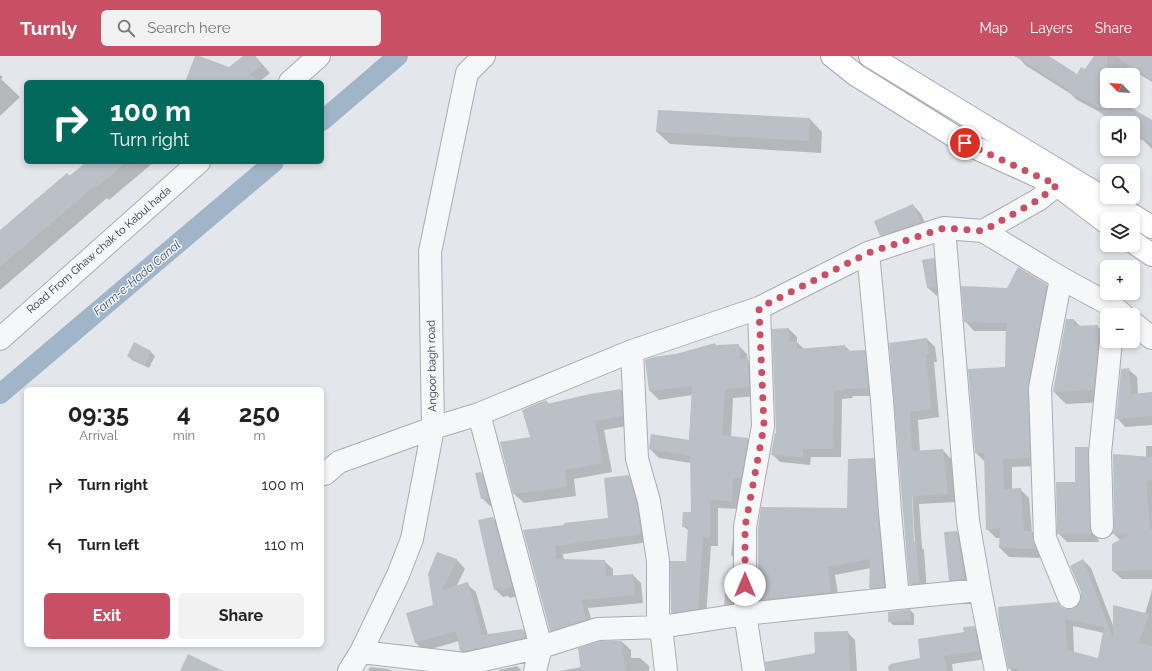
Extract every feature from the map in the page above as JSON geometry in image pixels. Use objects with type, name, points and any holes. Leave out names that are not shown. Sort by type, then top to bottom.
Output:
[{"type":"main road","points":[[832,56],[856,75],[965,143],[1057,185],[1100,218]]},
{"type":"main road","points":[[870,56],[1152,227]]},
{"type":"main road","points":[[1140,247],[1152,255]]},
{"type":"street","points":[[292,80],[319,56]]},
{"type":"street","name":"Angoor bagh road","points":[[349,671],[361,652],[398,576],[412,539],[433,428],[430,252],[467,73],[484,56]]},
{"type":"street","name":"Road From Ghaw chak to Kabul hada","points":[[0,339],[197,164]]},
{"type":"street","points":[[983,231],[1038,200],[1057,185]]},
{"type":"street","points":[[325,474],[339,462],[433,428],[479,414],[632,351],[759,308],[868,253],[944,228],[983,231],[1110,308]]},
{"type":"street","points":[[944,228],[968,521],[996,671]]},
{"type":"street","points":[[868,253],[882,400],[898,598]]},
{"type":"street","points":[[1061,278],[1040,388],[1046,538],[1069,597]]},
{"type":"street","points":[[754,671],[745,614],[745,527],[764,426],[759,308]]},
{"type":"street","points":[[1140,329],[1152,338]]},
{"type":"street","points":[[1102,527],[1100,454],[1110,348]]},
{"type":"street","points":[[632,351],[637,459],[649,501],[658,561],[658,614],[666,671]]},
{"type":"street","points":[[479,414],[541,648],[535,671]]},
{"type":"street","points":[[361,652],[465,664],[541,648],[598,629],[661,627],[745,614],[980,590]]},
{"type":"building","points":[[195,56],[199,56],[229,67],[243,56],[255,56],[262,65],[249,75],[261,80],[186,80]]},
{"type":"building","points":[[1015,56],[1049,56],[1077,74],[1081,67],[1085,69],[1094,56],[1107,56],[1107,68],[1100,68],[1100,108],[1132,108],[1152,120],[1152,144],[1140,136],[1140,116],[1106,116],[1099,112],[1101,109],[1068,92],[1069,90]]},
{"type":"building","points":[[1115,56],[1152,56],[1152,81],[1140,73],[1140,68],[1133,68]]},
{"type":"building","points":[[658,110],[810,118],[809,141],[656,132]]},
{"type":"building","points":[[84,164],[125,164],[96,188],[95,186],[0,267],[0,230],[67,173],[70,176]]},
{"type":"building","points":[[913,204],[921,222],[880,236],[874,221]]},
{"type":"building","points":[[934,258],[936,287],[927,288],[922,260]]},
{"type":"building","points":[[1018,267],[1047,284],[1028,386],[1030,458],[1003,459],[1004,489],[1021,488],[1024,531],[1032,531],[1036,549],[999,548],[1000,528],[986,530],[984,453],[975,453],[968,369],[1005,367],[1006,323],[964,322],[961,286],[1007,288]]},
{"type":"building","points":[[1066,319],[1074,319],[1074,326],[1098,325],[1094,390],[1053,392]]},
{"type":"building","points":[[789,328],[789,341],[797,341],[797,349],[845,345],[846,351],[865,350],[868,388],[834,391],[833,449],[803,449],[803,457],[771,455],[776,433],[772,329]]},
{"type":"building","points":[[927,338],[929,354],[926,354],[931,409],[910,412],[912,451],[943,449],[948,494],[912,496],[914,541],[916,541],[919,583],[909,584],[889,343]]},
{"type":"building","points":[[134,342],[151,351],[145,365],[127,356]]},
{"type":"building","points":[[715,343],[716,345],[739,344],[740,359],[748,359],[749,387],[725,389],[722,435],[748,438],[741,478],[733,478],[732,501],[710,500],[710,538],[703,537],[698,609],[671,613],[670,561],[686,561],[688,527],[682,527],[683,512],[691,512],[690,456],[649,448],[651,434],[689,440],[692,386],[649,391],[645,360],[653,357],[676,354]]},
{"type":"building","points":[[1129,368],[1131,394],[1152,392],[1152,416],[1116,419],[1121,369]]},
{"type":"building","points":[[621,389],[622,416],[595,421],[603,463],[565,470],[567,487],[513,494],[500,442],[530,437],[522,410],[546,400],[547,404],[590,394]]},
{"type":"building","points":[[1075,447],[1088,447],[1090,527],[1092,534],[1057,534],[1056,482],[1075,482]]},
{"type":"building","points":[[1113,454],[1152,457],[1152,480],[1146,481],[1150,529],[1152,529],[1152,570],[1112,571],[1112,544],[1131,534],[1112,534],[1114,527]]},
{"type":"building","points":[[874,458],[884,587],[869,588],[870,559],[828,567],[831,592],[758,600],[758,528],[761,507],[847,508],[848,459]]},
{"type":"building","points":[[481,472],[488,498],[481,499],[475,473]]},
{"type":"building","points":[[629,475],[637,504],[641,534],[555,546],[556,559],[605,560],[606,576],[633,574],[635,595],[581,600],[586,620],[550,631],[523,530],[608,518],[604,478]]},
{"type":"building","points":[[493,517],[512,587],[501,590],[500,588],[494,590],[478,520]]},
{"type":"building","points":[[957,531],[964,579],[949,581],[944,532]]},
{"type":"building","points":[[437,552],[457,559],[442,590],[468,582],[482,635],[523,629],[525,638],[464,651],[460,651],[456,631],[415,643],[406,613],[433,605],[428,574]]},
{"type":"building","points":[[1083,559],[1113,639],[1113,605],[1149,614],[1139,643],[1152,646],[1152,671],[1019,671],[1019,668],[1008,669],[999,622],[998,607],[1058,602],[1061,607],[1067,609],[1074,608],[1079,604],[1081,592],[1070,566]],"holes":[[[1065,619],[1104,627],[1098,658],[1067,650]]]},
{"type":"building","points":[[726,586],[732,586],[732,603],[724,605]]},
{"type":"building","points":[[910,609],[911,621],[888,622],[888,612]]},
{"type":"building","points":[[974,626],[979,651],[944,656],[947,671],[891,671],[890,664],[920,658],[918,639],[964,632],[963,627]]},
{"type":"building","points":[[848,631],[850,671],[766,671],[765,662],[815,653],[814,632]]},
{"type":"building","points":[[600,641],[622,641],[625,671],[581,671],[578,648]]},
{"type":"building","points":[[188,654],[223,671],[180,671]]},
{"type":"waterway","name":"Farm-e-Hada Canal","points":[[324,119],[398,56]]},
{"type":"waterway","name":"Farm-e-Hada Canal","points":[[0,394],[272,164]]},
{"type":"route","points":[[745,585],[745,527],[764,426],[759,308],[868,253],[944,228],[983,231],[1038,200],[1057,185],[965,143]]}]
